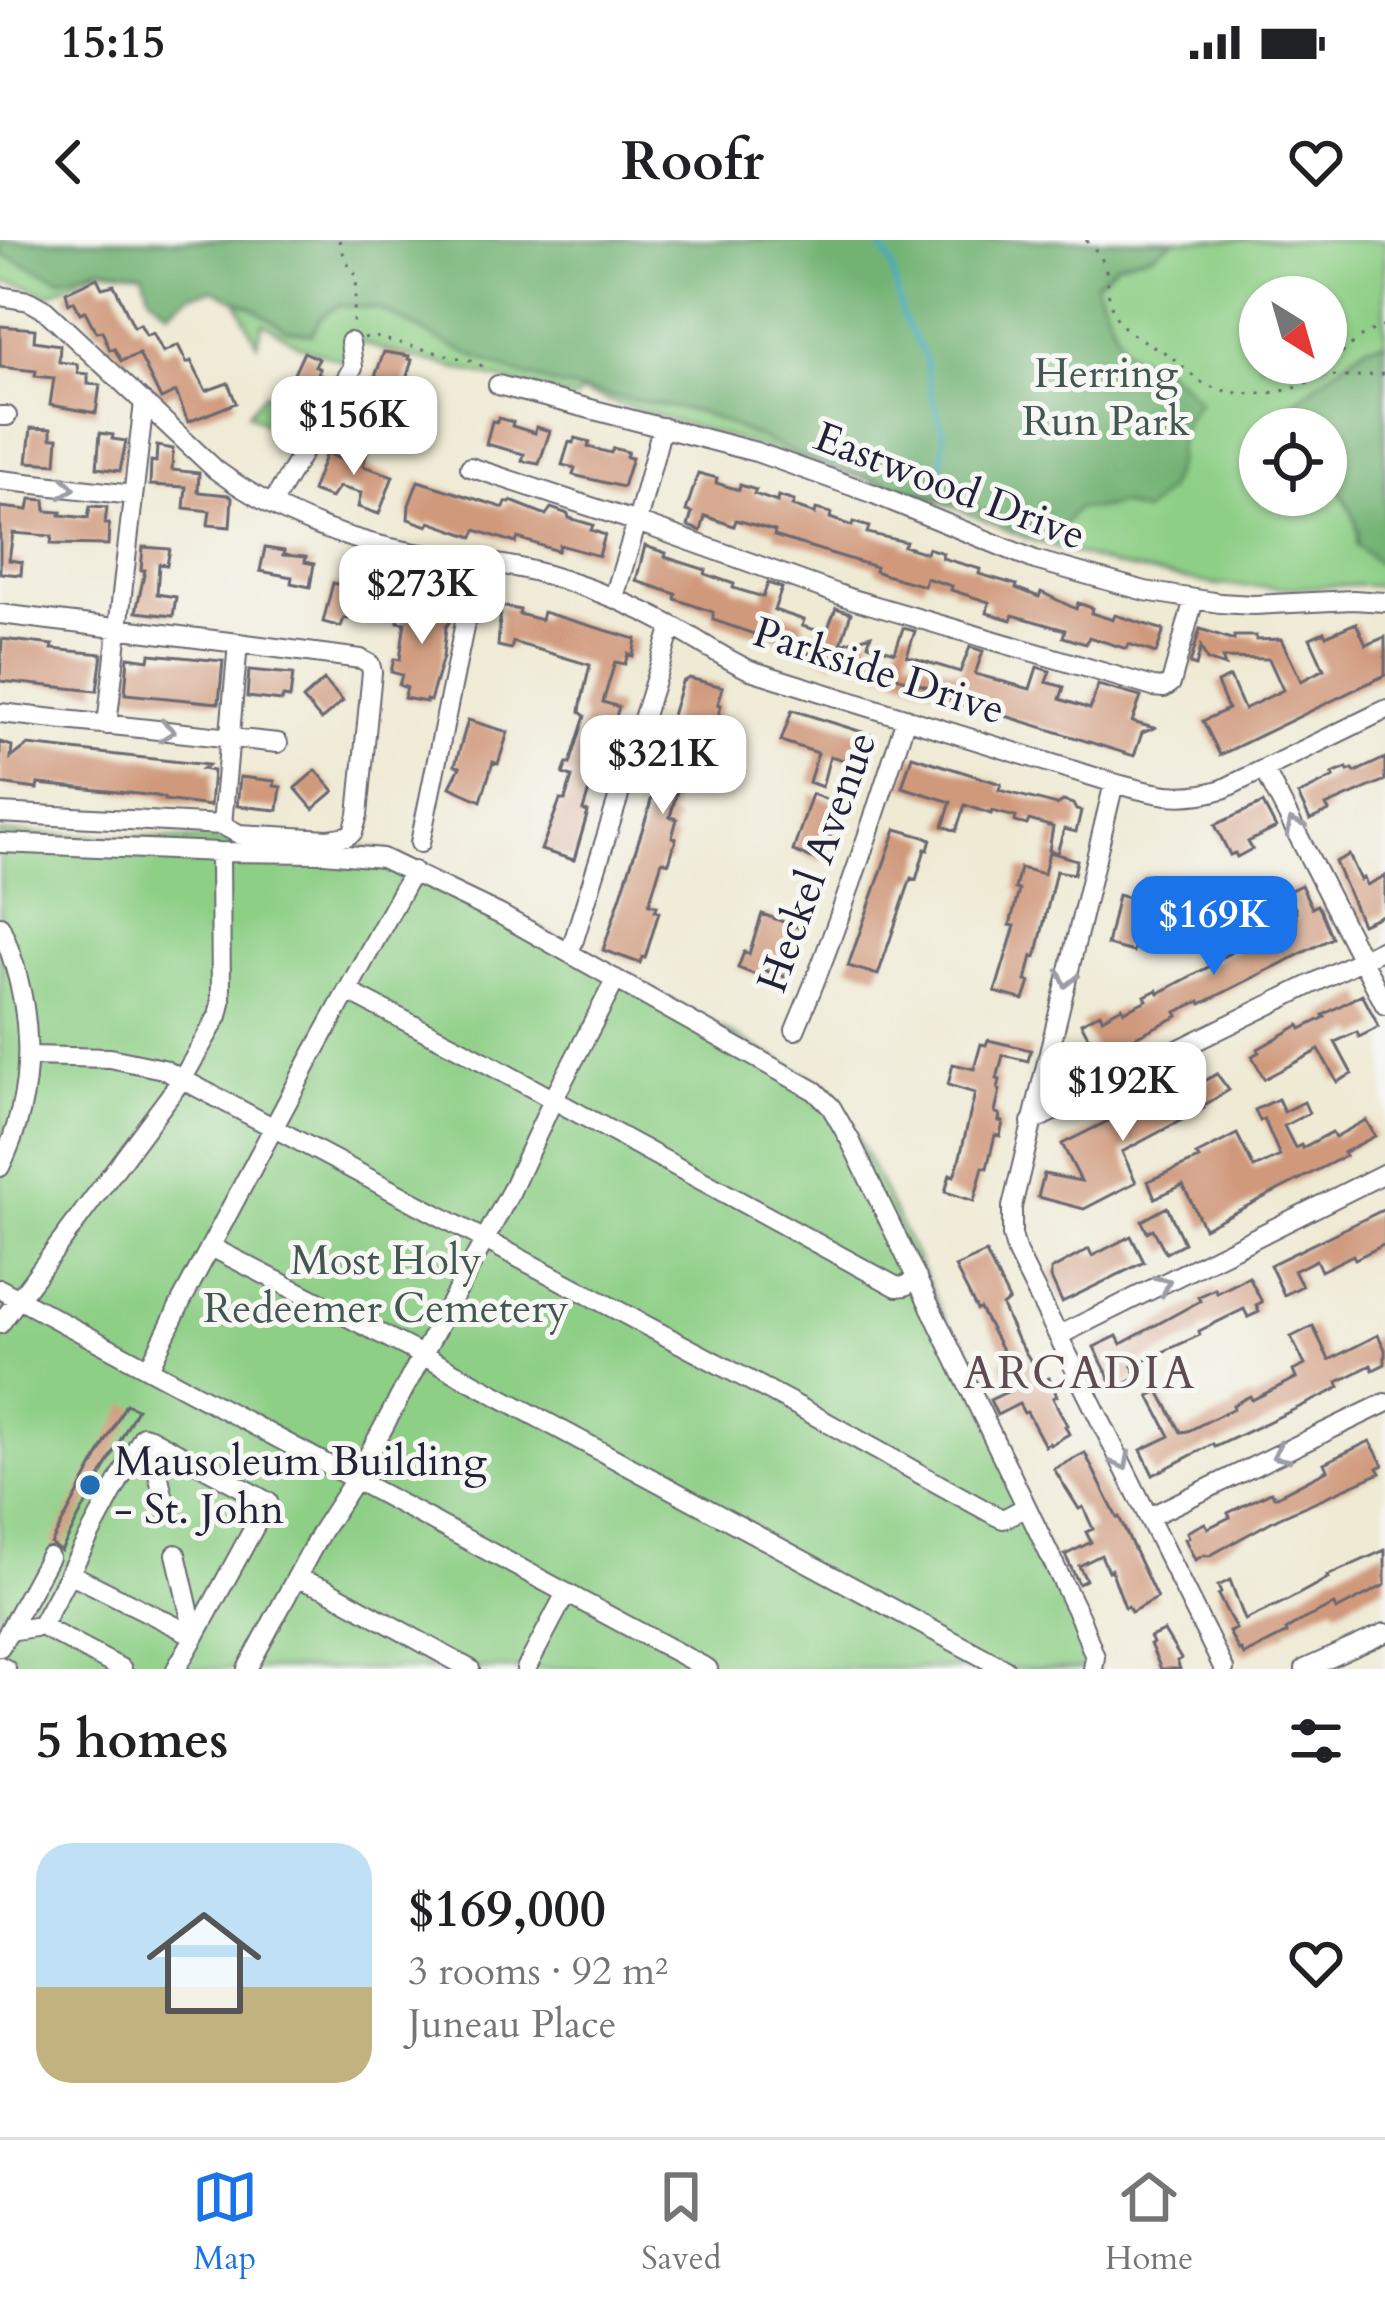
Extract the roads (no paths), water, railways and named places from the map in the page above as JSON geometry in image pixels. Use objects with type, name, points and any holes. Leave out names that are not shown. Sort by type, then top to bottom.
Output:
[{"type":"street","name":"Parkside Drive","points":[[0,296],[29,301],[45,310],[216,470],[313,524],[364,542],[535,571],[614,597],[750,670],[1114,783],[1163,796],[1223,789],[1385,710]]},
{"type":"street","points":[[272,504],[353,367],[350,342]]},
{"type":"street","name":"Eastwood Drive","points":[[498,385],[756,452],[1063,570],[1145,591],[1253,604],[1385,602]]},
{"type":"street","points":[[107,725],[144,402]]},
{"type":"street","points":[[614,597],[662,427]]},
{"type":"street","points":[[470,467],[638,521],[852,599],[1153,687],[1164,688],[1171,682],[1194,599]]},
{"type":"street","points":[[0,481],[134,496]]},
{"type":"street","points":[[420,843],[478,559]]},
{"type":"street","points":[[0,614],[361,659],[370,664],[372,672],[358,815],[347,836],[284,837],[239,834],[221,825],[0,813]]},
{"type":"street","points":[[573,943],[672,626]]},
{"type":"street","points":[[221,825],[238,643]]},
{"type":"street","points":[[0,713],[278,743]]},
{"type":"street","name":"Heckel Avenue","points":[[794,1030],[824,961],[906,718]]},
{"type":"street","points":[[1264,769],[1385,1005]]},
{"type":"street","points":[[1114,783],[1031,1122],[1012,1207],[1012,1235],[1224,1669]]},
{"type":"street","points":[[0,843],[382,858],[501,915],[823,1097],[850,1140],[1091,1642],[1093,1669]]},
{"type":"street","points":[[0,1324],[9,1293],[183,1078],[218,1016],[220,852]]},
{"type":"street","points":[[149,1368],[413,872]]},
{"type":"street","points":[[0,926],[24,995],[28,1056],[19,1117],[0,1167]]},
{"type":"street","points":[[1031,1122],[1385,948]]},
{"type":"street","points":[[247,1669],[511,1191],[616,979]]},
{"type":"street","points":[[347,991],[897,1287],[917,1278]]},
{"type":"street","points":[[28,1056],[120,1059],[183,1078],[811,1412],[996,1516],[1003,1519],[1026,1507]]},
{"type":"street","points":[[1058,1336],[1385,1173]]},
{"type":"street","points":[[211,1247],[422,1355],[1005,1669]]},
{"type":"street","points":[[9,1293],[701,1667]]},
{"type":"street","points":[[1149,1517],[1385,1403]]},
{"type":"street","points":[[4,1639],[41,1626],[143,1436],[268,1502],[176,1669]]},
{"type":"street","points":[[150,1438],[166,1508]]},
{"type":"street","points":[[176,1554],[194,1636]]},
{"type":"street","points":[[4,1639],[49,1557]]},
{"type":"street","points":[[69,1573],[194,1636]]},
{"type":"street","points":[[296,1578],[326,1589],[470,1669]]},
{"type":"street","points":[[526,1669],[566,1593]]},
{"type":"street","points":[[41,1626],[122,1669]]},
{"type":"street","points":[[1305,1669],[1381,1638]]},
{"type":"waterway","points":[[876,240],[892,265],[902,316],[924,355],[944,435],[942,473]]},
{"type":"place","name":"Mausoleum Building - St. John","points":[[90,1485]]},
{"type":"district","name":"ARCADIA","points":[[1080,1373]]},
{"type":"park label","name":"Herring Run Park","points":[[1106,398]]},
{"type":"park label","name":"Most Holy Redeemer Cemetery","points":[[386,1284]]}]
